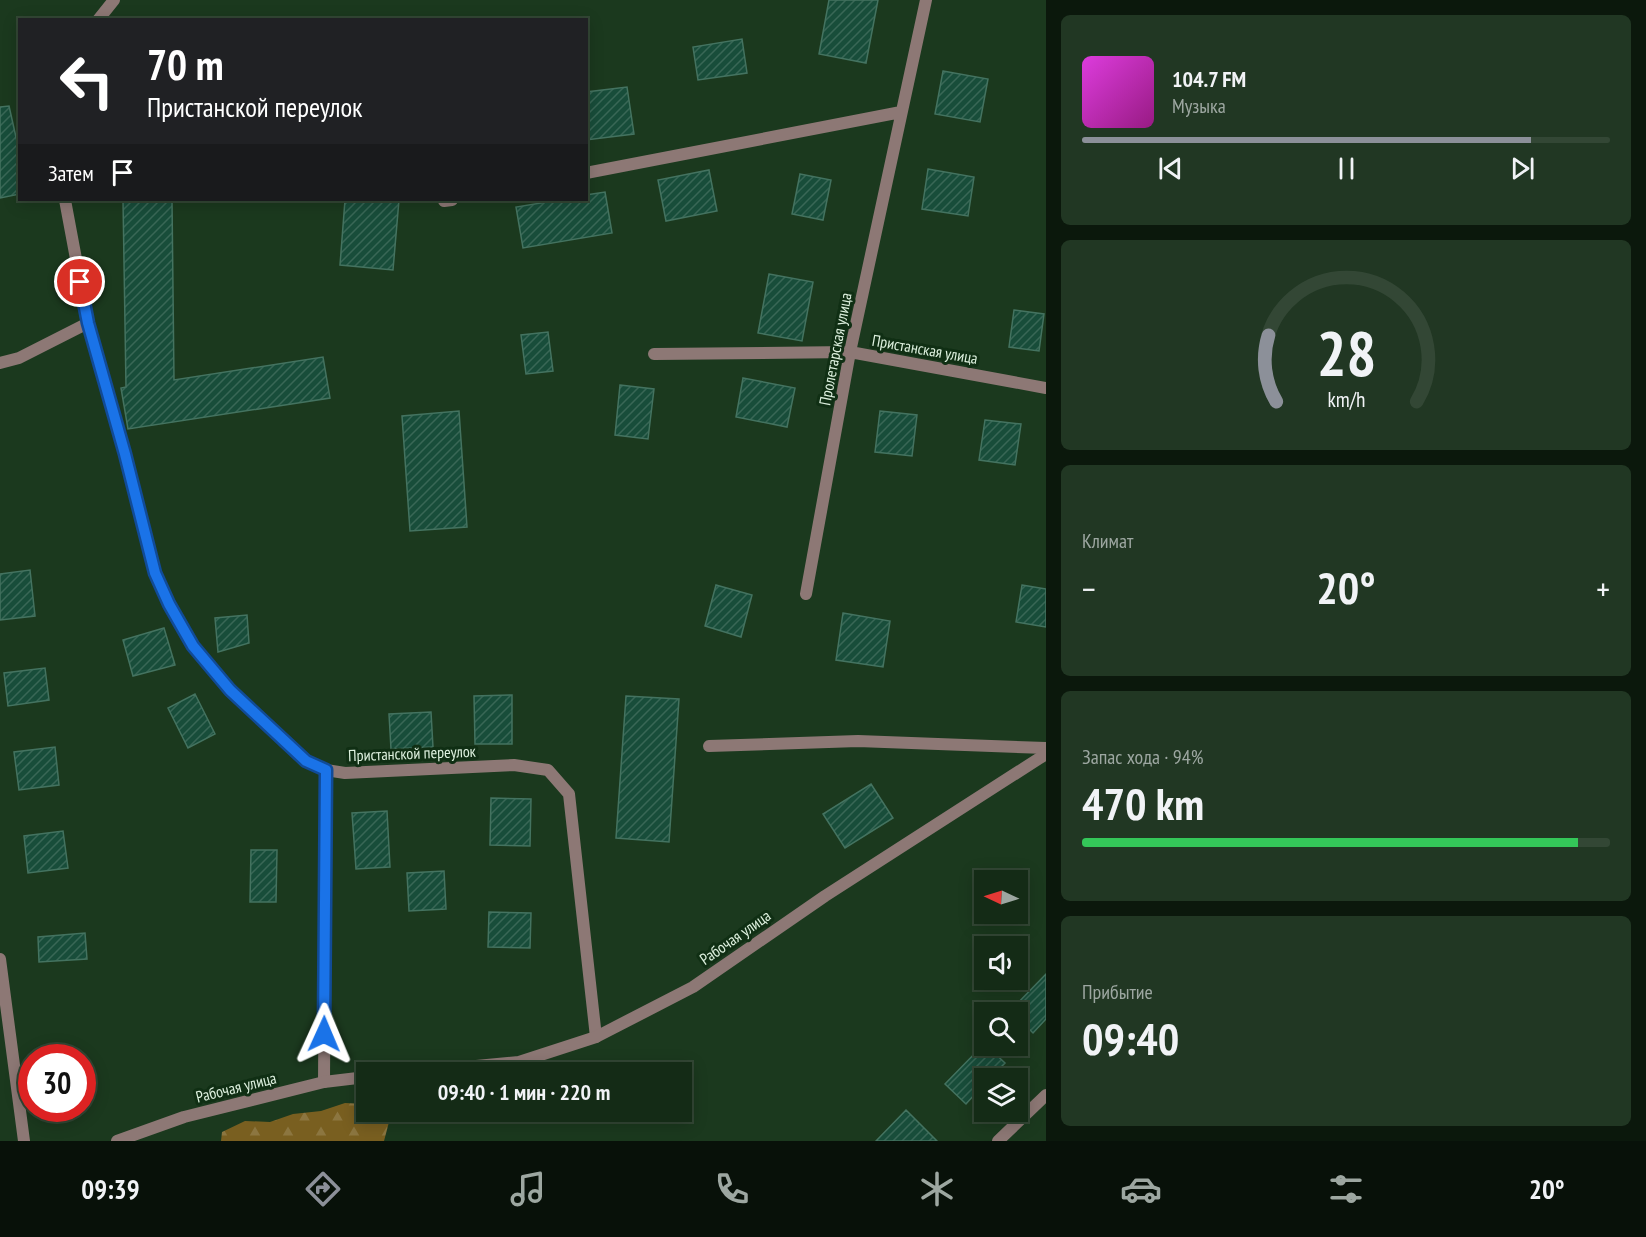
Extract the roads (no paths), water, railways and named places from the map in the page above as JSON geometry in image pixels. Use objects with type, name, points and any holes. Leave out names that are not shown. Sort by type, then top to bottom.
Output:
[{"type":"street","points":[[100,18],[114,0]]},
{"type":"street","name":"Пролетарская улица","points":[[807,594],[850,352],[926,0]]},
{"type":"street","points":[[588,173],[901,112]]},
{"type":"street","name":"Пристанской переулок","points":[[65,201],[88,323],[125,454],[155,573],[169,604],[193,646],[230,690],[306,761],[326,770],[345,773],[514,765],[548,770],[569,794],[596,1037]]},
{"type":"street","points":[[0,363],[19,358],[88,323]]},
{"type":"street","name":"Пристанская улица","points":[[654,354],[850,352],[1046,388]]},
{"type":"street","points":[[709,746],[858,741],[1046,748]]},
{"type":"street","name":"Рабочая улица","points":[[519,1062],[596,1037],[693,987],[825,896],[1046,754]]},
{"type":"street","points":[[324,1082],[326,770]]},
{"type":"street","points":[[0,959],[24,1141]]},
{"type":"street","name":"Рабочая улица","points":[[117,1141],[184,1117],[324,1082],[356,1078]]},
{"type":"street","points":[[998,1141],[1046,1095]]}]
